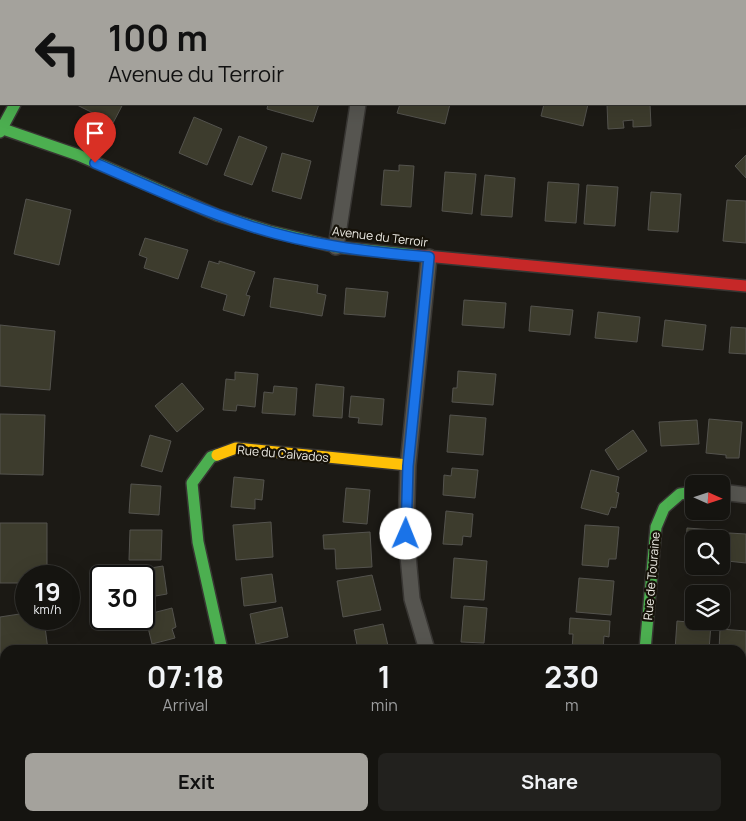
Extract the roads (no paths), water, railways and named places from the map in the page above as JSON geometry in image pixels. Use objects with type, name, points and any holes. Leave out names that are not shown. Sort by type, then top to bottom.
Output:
[{"type":"street","points":[[0,129],[13,105]]},
{"type":"street","points":[[336,247],[358,105]]},
{"type":"street","name":"Avenue du Terroir","points":[[0,129],[78,155],[217,215],[252,227],[336,247],[746,286]]},
{"type":"street","points":[[426,645],[412,599],[406,534],[408,466],[429,257]]},
{"type":"street","name":"Rue du Calvados","points":[[221,645],[198,542],[192,483],[211,457],[236,448],[408,466]]},
{"type":"street","name":"Rue de Touraine","points":[[646,645],[656,527],[664,508],[680,494],[685,493]]},
{"type":"street","points":[[730,493],[746,495]]}]
